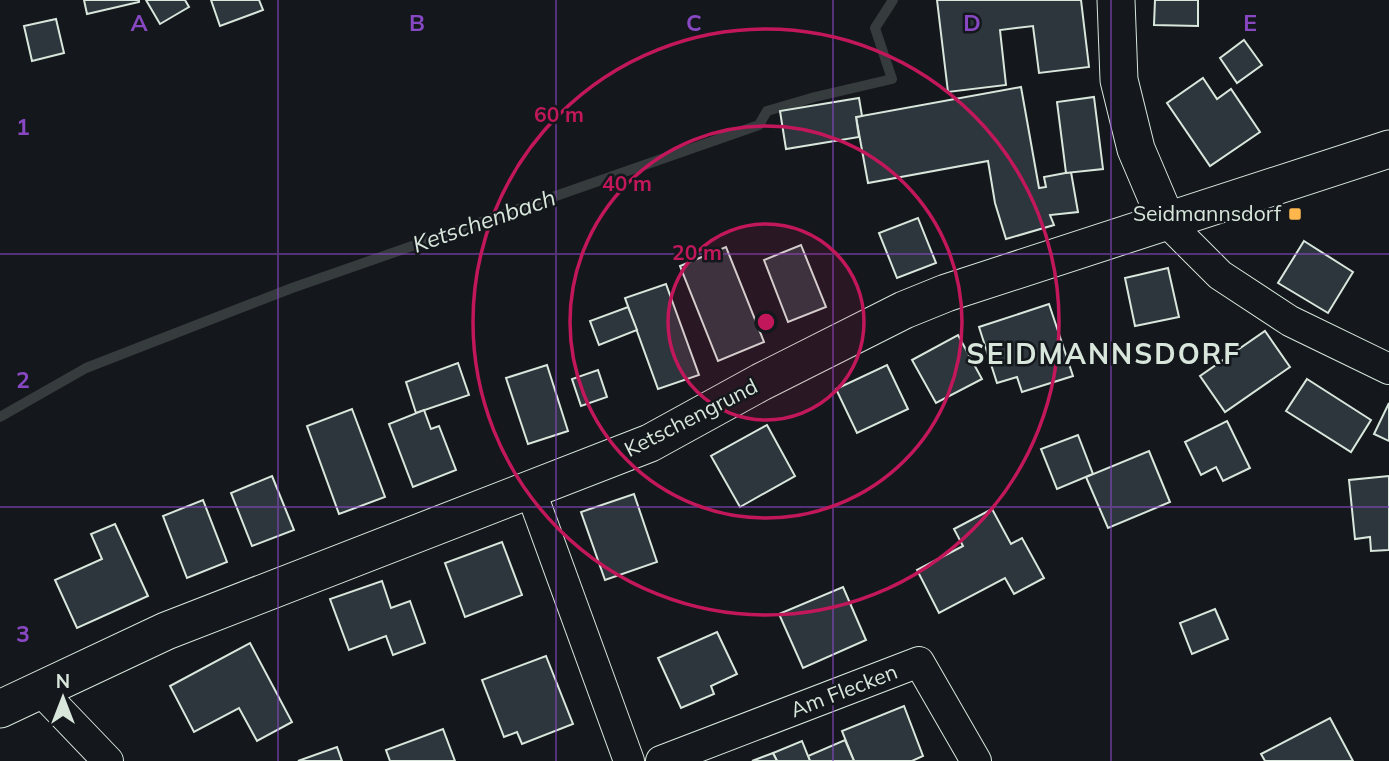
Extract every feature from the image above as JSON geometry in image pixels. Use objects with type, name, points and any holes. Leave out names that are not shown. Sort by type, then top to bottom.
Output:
[{"type":"street","points":[[1116,0],[1119,80],[1136,149],[1167,222],[1220,275],[1290,321],[1389,369]]},
{"type":"street","name":"Ketschengrund","points":[[0,709],[166,631],[650,443],[761,382],[904,310],[946,293],[1389,149]]},
{"type":"street","points":[[530,489],[629,761]]},
{"type":"street","name":"Am Flecken","points":[[662,761],[919,662],[976,761]]},
{"type":"street","points":[[39,689],[108,761]]},
{"type":"building","points":[[84,0],[139,0],[139,2],[87,14]]},
{"type":"building","points":[[146,0],[185,0],[189,7],[160,24]]},
{"type":"building","points":[[211,0],[259,0],[263,10],[220,26]]},
{"type":"building","points":[[937,0],[1081,0],[1089,67],[1039,73],[1033,26],[1000,30],[1006,85],[948,92]]},
{"type":"building","points":[[1155,0],[1198,0],[1198,26],[1154,25]]},
{"type":"building","points":[[56,19],[64,53],[32,61],[24,26]]},
{"type":"building","points":[[1244,40],[1262,65],[1237,83],[1220,58]]},
{"type":"building","points":[[1203,78],[1217,99],[1231,89],[1260,132],[1210,166],[1167,103]]},
{"type":"building","points":[[1021,87],[1039,188],[1046,187],[1044,177],[1071,172],[1078,212],[1050,215],[1054,225],[1006,239],[995,203],[988,161],[868,183],[856,117]]},
{"type":"building","points":[[1094,97],[1103,169],[1066,173],[1057,102]]},
{"type":"building","points":[[859,98],[862,116],[856,117],[859,137],[786,149],[780,111]]},
{"type":"building","points":[[918,218],[936,263],[897,278],[879,233]]},
{"type":"building","points":[[1304,241],[1353,272],[1328,313],[1278,283]]},
{"type":"building","points":[[801,245],[826,307],[788,322],[764,260]]},
{"type":"building","points":[[726,247],[764,342],[718,361],[680,266]]},
{"type":"building","points":[[1168,268],[1179,317],[1135,326],[1125,278]]},
{"type":"building","points":[[666,284],[699,375],[658,389],[625,298]]},
{"type":"building","points":[[1049,304],[1073,376],[1022,392],[1017,377],[997,383],[979,327]]},
{"type":"building","points":[[628,307],[637,330],[599,345],[590,321]]},
{"type":"building","points":[[1265,331],[1290,367],[1225,412],[1200,376]]},
{"type":"building","points":[[958,335],[982,379],[936,403],[912,360]]},
{"type":"building","points":[[458,363],[469,395],[416,413],[406,382]]},
{"type":"building","points":[[547,365],[568,431],[528,444],[506,378]]},
{"type":"building","points":[[887,365],[908,409],[857,433],[836,389]]},
{"type":"building","points":[[598,370],[607,397],[581,406],[572,379]]},
{"type":"building","points":[[1307,379],[1371,420],[1351,452],[1286,411]]},
{"type":"building","points":[[1389,403],[1389,441],[1374,434]]},
{"type":"building","points":[[352,409],[385,497],[339,514],[307,426]]},
{"type":"building","points":[[424,410],[431,429],[439,426],[456,470],[413,487],[389,424]]},
{"type":"building","points":[[1227,421],[1250,468],[1223,481],[1216,467],[1201,475],[1185,442]]},
{"type":"building","points":[[767,425],[795,476],[740,507],[711,456]]},
{"type":"building","points":[[1078,435],[1093,474],[1057,489],[1041,449]]},
{"type":"building","points":[[1149,451],[1170,502],[1108,528],[1086,477]]},
{"type":"building","points":[[272,476],[294,530],[252,546],[231,493]]},
{"type":"building","points":[[1389,476],[1389,550],[1371,551],[1370,537],[1355,539],[1349,480]]},
{"type":"building","points":[[634,494],[657,562],[605,580],[581,512]]},
{"type":"building","points":[[203,500],[227,562],[187,578],[163,516]]},
{"type":"building","points":[[992,509],[1011,544],[1022,538],[1044,578],[1014,594],[1005,578],[939,613],[917,570],[963,546],[954,529]]},
{"type":"building","points":[[115,524],[148,596],[77,628],[55,580],[102,559],[91,534]]},
{"type":"building","points":[[502,542],[522,595],[465,617],[445,563]]},
{"type":"building","points":[[382,581],[391,608],[410,601],[425,643],[393,655],[386,636],[349,650],[330,599]]},
{"type":"building","points":[[843,587],[866,640],[803,668],[779,614]]},
{"type":"building","points":[[1215,609],[1228,639],[1192,654],[1180,623]]},
{"type":"building","points":[[717,632],[737,674],[711,686],[714,694],[681,708],[658,658]]},
{"type":"building","points":[[250,643],[292,722],[257,741],[239,708],[194,732],[170,686]]},
{"type":"building","points":[[546,656],[573,724],[522,744],[517,732],[504,737],[482,680]]},
{"type":"building","points":[[904,706],[923,756],[912,761],[854,761],[842,731]]},
{"type":"building","points":[[1330,718],[1353,761],[1265,761],[1261,754]]},
{"type":"building","points":[[443,729],[455,761],[390,761],[386,750]]},
{"type":"building","points":[[845,740],[854,761],[810,761],[808,756]]},
{"type":"building","points":[[802,741],[810,761],[777,761],[773,753]]},
{"type":"building","points":[[337,747],[342,761],[298,761]]},
{"type":"building","points":[[773,753],[777,761],[752,761]]},
{"type":"waterway","name":"Ketschenbach","points":[[0,417],[86,368],[292,288],[759,125],[767,111],[892,79],[875,28],[893,0]]},
{"type":"place","name":"Seidmannsdorf","points":[[1295,214]]},
{"type":"district","name":"SEIDMANNSDORF","points":[[1104,354]]}]
